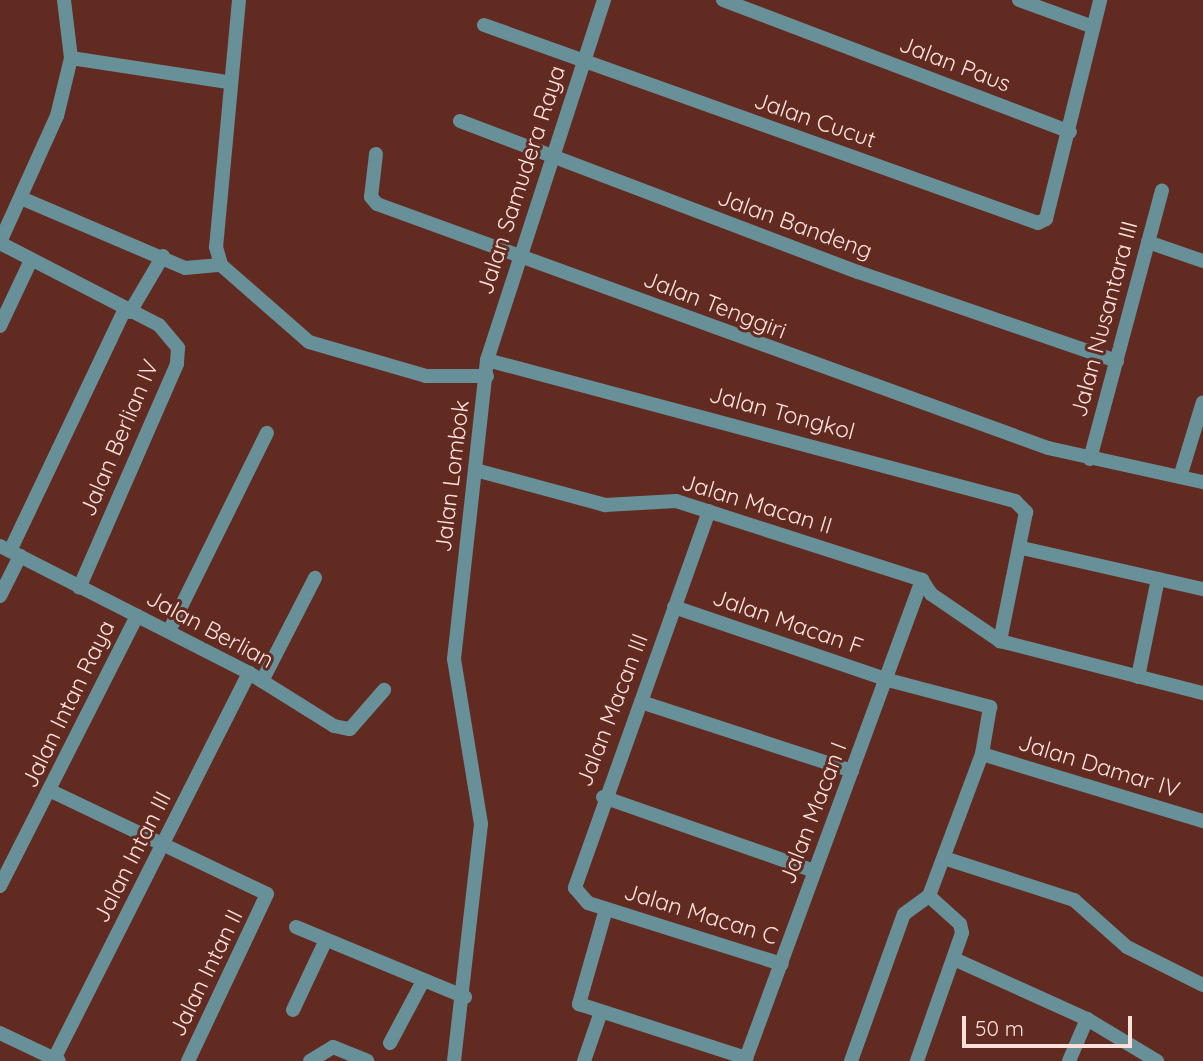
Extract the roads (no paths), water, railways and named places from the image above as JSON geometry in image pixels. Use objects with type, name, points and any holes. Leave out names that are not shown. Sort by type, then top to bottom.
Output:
[{"type":"street","points":[[0,242],[58,116],[71,58],[64,0]]},
{"type":"street","points":[[21,198],[163,256],[185,268],[221,265],[216,247],[233,110],[228,82],[239,0]]},
{"type":"street","name":"Jalan Samudera Raya","points":[[486,376],[487,360],[521,253],[556,158],[604,0]]},
{"type":"street","name":"Jalan Paus","points":[[723,0],[1070,132]]},
{"type":"street","points":[[1020,0],[1093,27]]},
{"type":"street","points":[[1070,132],[1100,0]]},
{"type":"street","name":"Jalan Cucut","points":[[484,25],[1038,223],[1046,219],[1070,132]]},
{"type":"street","points":[[71,58],[228,82]]},
{"type":"street","name":"Jalan Bandeng","points":[[460,121],[1116,360]]},
{"type":"street","name":"Jalan Tenggiri","points":[[376,154],[371,201],[521,253],[887,394],[1090,459],[1203,482]]},
{"type":"street","name":"Jalan Nusantara III","points":[[1090,459],[1162,191]]},
{"type":"street","name":"Jalan Berlian IV","points":[[0,242],[173,337],[177,363],[79,588]]},
{"type":"street","points":[[1148,242],[1203,261]]},
{"type":"street","points":[[0,596],[10,551],[127,311],[163,256]]},
{"type":"street","points":[[0,326],[31,260]]},
{"type":"street","name":"Jalan Lombok","points":[[221,265],[309,342],[426,376],[486,376],[479,471],[454,659],[481,824],[466,997],[454,1061]]},
{"type":"street","name":"Jalan Tongkol","points":[[487,360],[1015,501],[1026,512],[1022,548]]},
{"type":"street","points":[[1180,477],[1203,402]]},
{"type":"street","points":[[169,631],[267,433]]},
{"type":"street","name":"Jalan Macan II","points":[[479,471],[605,505],[657,498],[709,511],[922,580],[931,594],[1000,641],[1203,692]]},
{"type":"street","name":"Jalan Macan III","points":[[606,909],[588,902],[575,888],[603,797],[641,702],[709,511]]},
{"type":"street","points":[[1000,641],[1022,548],[1203,589]]},
{"type":"street","name":"Jalan Berlian","points":[[10,551],[256,677],[334,726],[350,729],[384,690]]},
{"type":"street","name":"Jalan Intan III","points":[[55,1060],[164,844],[256,677],[315,578]]},
{"type":"street","points":[[1138,677],[1158,579]]},
{"type":"street","name":"Jalan Macan I","points":[[745,1060],[922,580]]},
{"type":"street","name":"Jalan Macan F","points":[[674,607],[887,680],[990,707],[982,754]]},
{"type":"street","name":"Jalan Intan Raya","points":[[0,886],[51,791],[137,615]]},
{"type":"street","points":[[641,702],[852,771]]},
{"type":"street","points":[[851,1061],[904,914],[929,897],[982,754]]},
{"type":"street","name":"Jalan Damar IV","points":[[982,754],[1203,821]]},
{"type":"street","points":[[51,791],[164,844]]},
{"type":"street","points":[[603,797],[814,871]]},
{"type":"street","name":"Jalan Intan II","points":[[164,844],[267,894],[188,1061]]},
{"type":"street","points":[[944,858],[1074,900],[1127,947],[1203,985]]},
{"type":"street","points":[[922,1059],[954,959],[960,924],[929,897]]},
{"type":"street","points":[[606,909],[579,999],[601,1012],[745,1060]]},
{"type":"street","name":"Jalan Macan C","points":[[606,909],[782,964]]},
{"type":"street","points":[[296,927],[466,997]]},
{"type":"street","points":[[293,1010],[326,940]]},
{"type":"street","points":[[954,959],[1087,1019],[1157,1061]]},
{"type":"street","points":[[390,1043],[422,981]]},
{"type":"street","points":[[584,1061],[601,1012]]},
{"type":"street","points":[[1069,1061],[1087,1019]]},
{"type":"street","points":[[0,1032],[55,1060]]},
{"type":"street","points":[[310,1061],[333,1046],[367,1061]]}]
